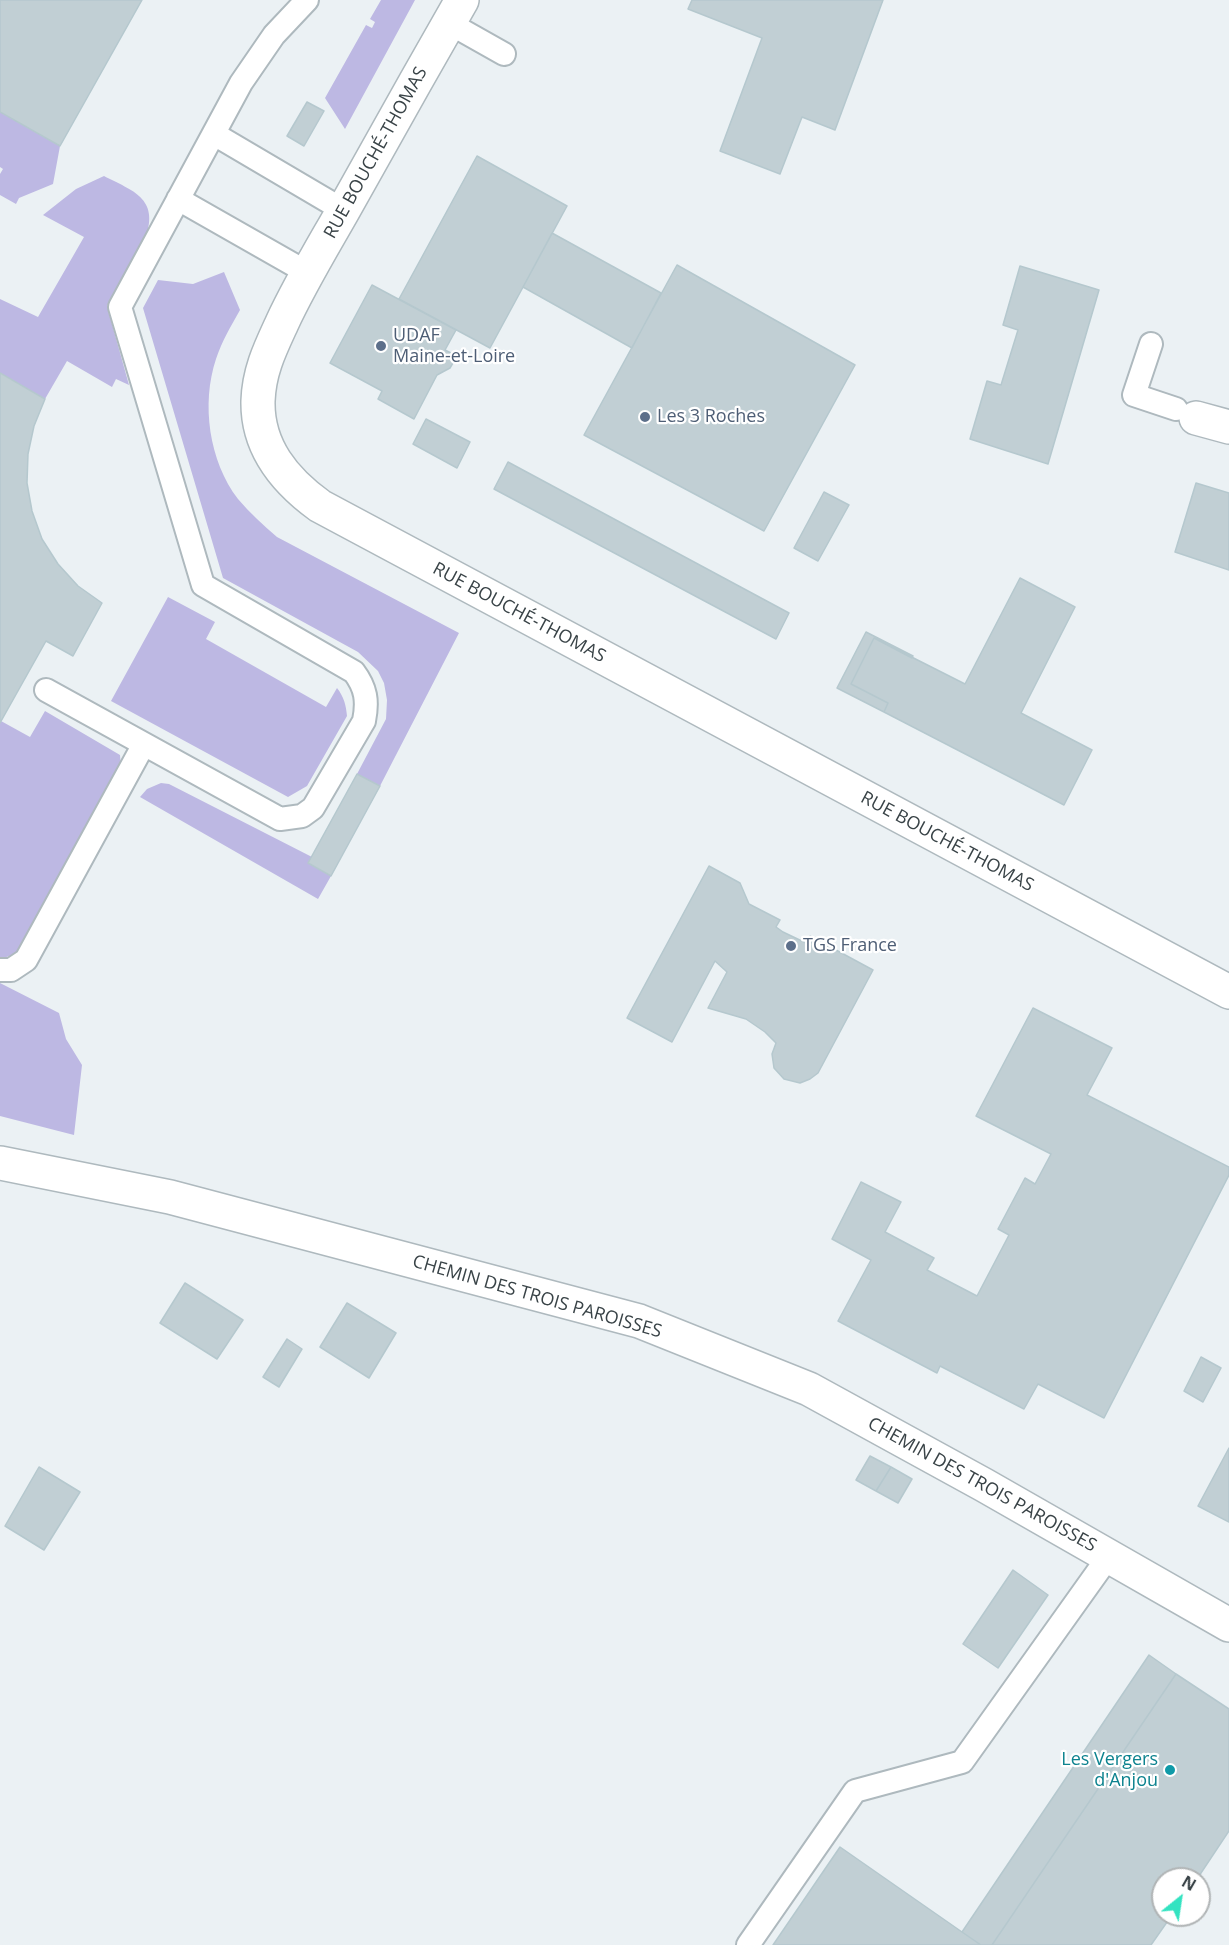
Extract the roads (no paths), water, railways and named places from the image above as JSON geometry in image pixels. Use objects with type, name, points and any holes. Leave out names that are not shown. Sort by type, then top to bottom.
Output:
[{"type":"street","name":"RUE BOUCHÉ-THOMAS","points":[[455,11],[308,273],[266,357],[260,380],[258,403],[261,427],[269,451],[282,473],[299,491],[320,506],[1229,992]]},
{"type":"street","points":[[1186,413],[1229,427]]},
{"type":"street","name":"CHEMIN DES TROIS PAROISSES","points":[[0,1163],[170,1197],[639,1322],[809,1389],[984,1485],[1229,1625]]},
{"type":"lane","points":[[46,690],[280,819],[302,816],[313,808],[364,721],[367,706],[365,690],[354,672],[203,585],[120,307],[241,83],[274,35],[307,0]]},
{"type":"lane","points":[[455,11],[504,54]]},
{"type":"lane","points":[[214,134],[344,210]]},
{"type":"lane","points":[[178,199],[308,273]]},
{"type":"lane","points":[[1151,344],[1134,395],[1186,413]]},
{"type":"lane","points":[[0,970],[11,970],[26,960],[144,744]]},
{"type":"lane","points":[[748,1945],[855,1791],[962,1762],[1109,1556]]},
{"type":"place","name":"UDAF Maine-et-Loire","points":[[381,346]]},
{"type":"place","name":"Les 3 Roches","points":[[645,417]]},
{"type":"place","name":"TGS France","points":[[791,946]]},
{"type":"place","name":"Les Vergers d'Anjou","points":[[1170,1770]]}]
